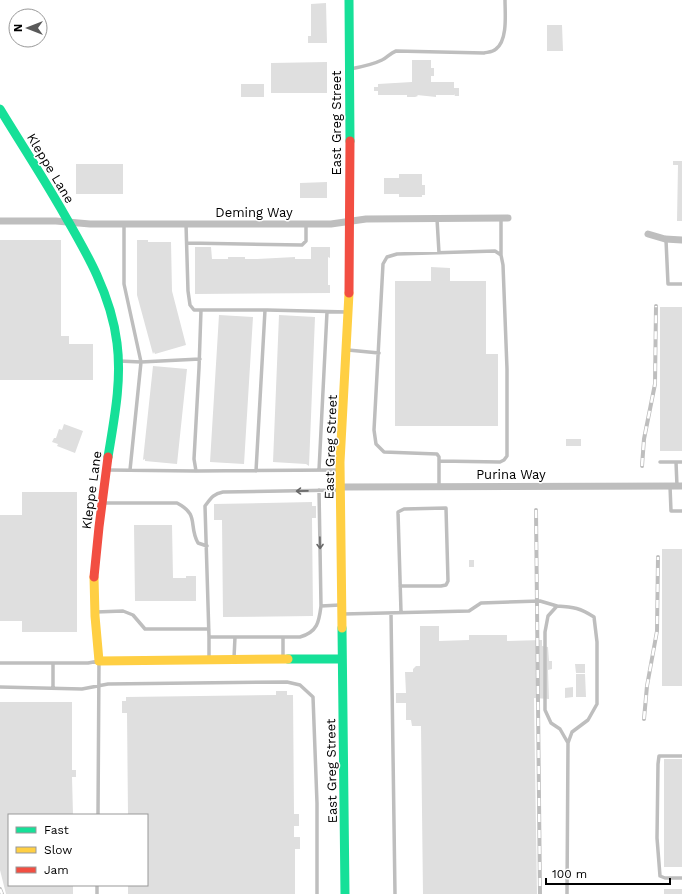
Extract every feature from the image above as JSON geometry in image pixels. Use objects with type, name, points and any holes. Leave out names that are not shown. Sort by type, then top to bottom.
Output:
[{"type":"main road","name":"East Greg Street","points":[[345,894],[340,470],[350,279],[348,0]]},
{"type":"main road","name":"Kleppe Lane","points":[[0,109],[70,222],[91,260],[100,280],[113,322],[117,343],[118,361],[116,409],[94,566],[94,612],[99,661]]},
{"type":"main road","points":[[99,661],[342,659]]},
{"type":"street","name":"Deming Way","points":[[0,221],[124,224],[331,224],[366,219],[504,218]]},
{"type":"street","points":[[648,234],[666,239],[682,240]]},
{"type":"street","name":"Purina Way","points":[[341,489],[439,486],[677,486]]},
{"type":"lane","points":[[349,69],[383,60],[391,53],[396,51],[491,52],[497,48],[505,31],[505,0]]},
{"type":"lane","points":[[439,461],[500,462],[507,456],[507,369],[501,255],[504,218]]},
{"type":"lane","points":[[438,219],[439,253]]},
{"type":"lane","points":[[124,224],[124,284],[142,362],[130,470]]},
{"type":"lane","points":[[186,224],[188,291],[190,305],[194,310],[349,312]]},
{"type":"lane","points":[[187,243],[302,245],[306,241],[306,224]]},
{"type":"lane","points":[[666,239],[668,284],[682,284]]},
{"type":"lane","points":[[439,486],[439,457],[437,454],[384,452],[376,444],[374,430],[383,262],[387,258],[397,254],[495,251],[501,255]]},
{"type":"lane","points":[[196,471],[194,459],[200,359],[201,310]]},
{"type":"lane","points":[[256,471],[265,310]]},
{"type":"lane","points":[[319,470],[327,312]]},
{"type":"lane","points":[[346,350],[379,353]]},
{"type":"lane","points":[[118,361],[142,362],[200,359]]},
{"type":"lane","points":[[660,462],[682,462]]},
{"type":"lane","points":[[676,462],[677,486],[670,511],[682,511]]},
{"type":"lane","points":[[107,470],[340,470]]},
{"type":"lane","points":[[209,660],[205,506],[212,496],[216,493],[223,492],[341,489]]},
{"type":"lane","points":[[209,637],[300,636],[307,635],[319,622],[321,606],[319,490]]},
{"type":"lane","points":[[102,503],[177,503],[186,508],[192,514],[195,538],[198,543],[206,546]]},
{"type":"lane","points":[[400,586],[446,585],[448,581],[446,508],[404,509],[398,512],[400,586],[401,612]]},
{"type":"lane","points":[[321,606],[342,610],[391,613],[469,611],[481,603],[540,601],[557,606],[574,607],[583,610],[594,617],[597,642],[597,704],[588,720],[572,732],[568,743],[567,894]]},
{"type":"lane","points":[[557,606],[548,616],[545,632],[545,710],[551,723],[560,729],[568,743]]},
{"type":"lane","points":[[94,612],[123,610],[134,615],[144,629],[209,629]]},
{"type":"lane","points":[[391,613],[395,894]]},
{"type":"lane","points":[[234,660],[235,637]]},
{"type":"lane","points":[[282,637],[283,660]]},
{"type":"lane","points":[[0,663],[88,663],[99,661],[98,814]]},
{"type":"lane","points":[[52,688],[53,663]]},
{"type":"lane","points":[[0,687],[82,689],[100,685],[131,683],[288,682],[300,685],[313,697],[317,803],[317,894]]},
{"type":"lane","points":[[682,756],[659,756],[657,838],[660,876],[665,878],[682,878]]},
{"type":"building","points":[[326,3],[327,43],[308,43],[308,36],[311,36],[311,4]]},
{"type":"building","points":[[547,25],[562,25],[563,51],[547,51]]},
{"type":"building","points":[[412,60],[431,60],[431,68],[434,68],[434,76],[431,76],[431,82],[454,82],[454,88],[459,88],[459,96],[455,96],[454,94],[436,95],[436,97],[417,95],[418,96],[415,97],[407,97],[407,95],[378,95],[378,91],[374,91],[374,87],[378,87],[378,84],[412,82]]},
{"type":"building","points":[[327,62],[327,93],[271,93],[271,63]]},
{"type":"building","points":[[241,84],[264,84],[264,97],[241,97]]},
{"type":"building","points":[[673,161],[682,161],[682,221],[677,221],[678,165],[673,165]]},
{"type":"building","points":[[76,164],[123,164],[123,194],[76,194]]},
{"type":"building","points":[[399,174],[422,174],[422,185],[425,185],[425,195],[422,195],[422,197],[399,197],[399,194],[384,194],[384,178],[399,178]]},
{"type":"building","points":[[327,182],[327,198],[300,198],[300,183]]},
{"type":"building","points":[[0,240],[61,240],[61,336],[69,336],[69,344],[93,344],[93,380],[0,380]]},
{"type":"building","points":[[137,240],[148,240],[148,242],[171,242],[172,291],[186,345],[155,354],[154,352],[153,354],[137,295]]},
{"type":"building","points":[[195,247],[211,247],[212,259],[228,259],[228,257],[257,259],[295,257],[295,259],[311,259],[311,247],[330,247],[330,258],[328,257],[328,285],[330,285],[330,293],[195,294]]},
{"type":"building","points":[[431,267],[450,268],[450,281],[486,281],[486,354],[498,354],[498,426],[395,426],[395,281],[431,281]]},
{"type":"building","points":[[660,307],[682,307],[682,451],[660,451]]},
{"type":"building","points":[[219,315],[253,317],[244,464],[210,462]]},
{"type":"building","points":[[279,315],[315,317],[309,466],[306,464],[273,462]]},
{"type":"building","points":[[153,366],[187,369],[177,464],[145,461],[145,459],[143,460]]},
{"type":"building","points":[[64,424],[83,431],[75,453],[57,446],[58,444],[52,442],[54,438],[56,438],[59,429],[62,430]]},
{"type":"building","points":[[566,439],[581,439],[581,446],[566,446]]},
{"type":"building","points":[[22,492],[77,492],[77,632],[22,632],[22,621],[0,621],[0,515],[22,515]]},
{"type":"building","points":[[312,502],[312,506],[316,506],[316,518],[312,518],[313,616],[223,617],[222,520],[214,520],[214,504]]},
{"type":"building","points":[[134,525],[172,525],[173,578],[196,576],[196,601],[135,601]]},
{"type":"building","points":[[662,549],[682,549],[682,686],[662,686]]},
{"type":"building","points":[[469,560],[474,560],[474,567],[469,567]]},
{"type":"building","points":[[420,626],[439,626],[439,641],[469,640],[469,635],[507,635],[507,641],[542,640],[542,646],[548,647],[549,661],[552,661],[552,669],[548,670],[549,699],[534,698],[537,894],[423,894],[421,726],[412,726],[411,720],[406,720],[406,703],[396,703],[396,693],[406,693],[405,672],[413,672],[413,669],[416,666],[420,666]]},
{"type":"building","points":[[575,664],[585,664],[585,673],[576,673]]},
{"type":"building","points":[[576,674],[585,674],[586,697],[576,697]]},
{"type":"building","points":[[573,687],[573,697],[565,698],[565,688]]},
{"type":"building","points":[[276,691],[287,691],[287,695],[293,695],[294,814],[299,814],[299,826],[294,826],[294,837],[300,837],[300,849],[295,849],[295,894],[128,894],[128,886],[148,886],[148,814],[128,814],[127,713],[122,713],[122,701],[126,701],[126,697],[276,695]]},
{"type":"building","points":[[0,702],[72,702],[72,770],[76,770],[76,777],[72,777],[73,814],[8,814],[8,886],[73,886],[73,894],[6,894],[0,870]]},
{"type":"building","points":[[664,759],[682,759],[682,867],[664,867]]},
{"type":"building","points":[[664,889],[682,889],[682,894],[664,894]]},
{"type":"railway","points":[[642,466],[644,439],[655,384],[656,306]]},
{"type":"railway","points":[[536,510],[540,894]]},
{"type":"railway","points":[[644,719],[647,686],[657,631],[658,557]]},
{"type":"railway","points":[[0,889],[2,894]]},
{"type":"traffic: fast","points":[[349,0],[350,141]]},
{"type":"traffic: fast","points":[[0,109],[79,239],[96,272],[109,307],[117,343],[119,372],[117,400],[108,457]]},
{"type":"traffic: fast","points":[[342,628],[345,894]]},
{"type":"traffic: fast","points":[[288,659],[342,659]]},
{"type":"traffic: slow","points":[[342,628],[340,462],[349,293]]},
{"type":"traffic: slow","points":[[94,577],[95,616],[99,661],[288,659]]},
{"type":"traffic: jam","points":[[349,293],[350,141]]},
{"type":"traffic: jam","points":[[94,577],[108,457]]}]
